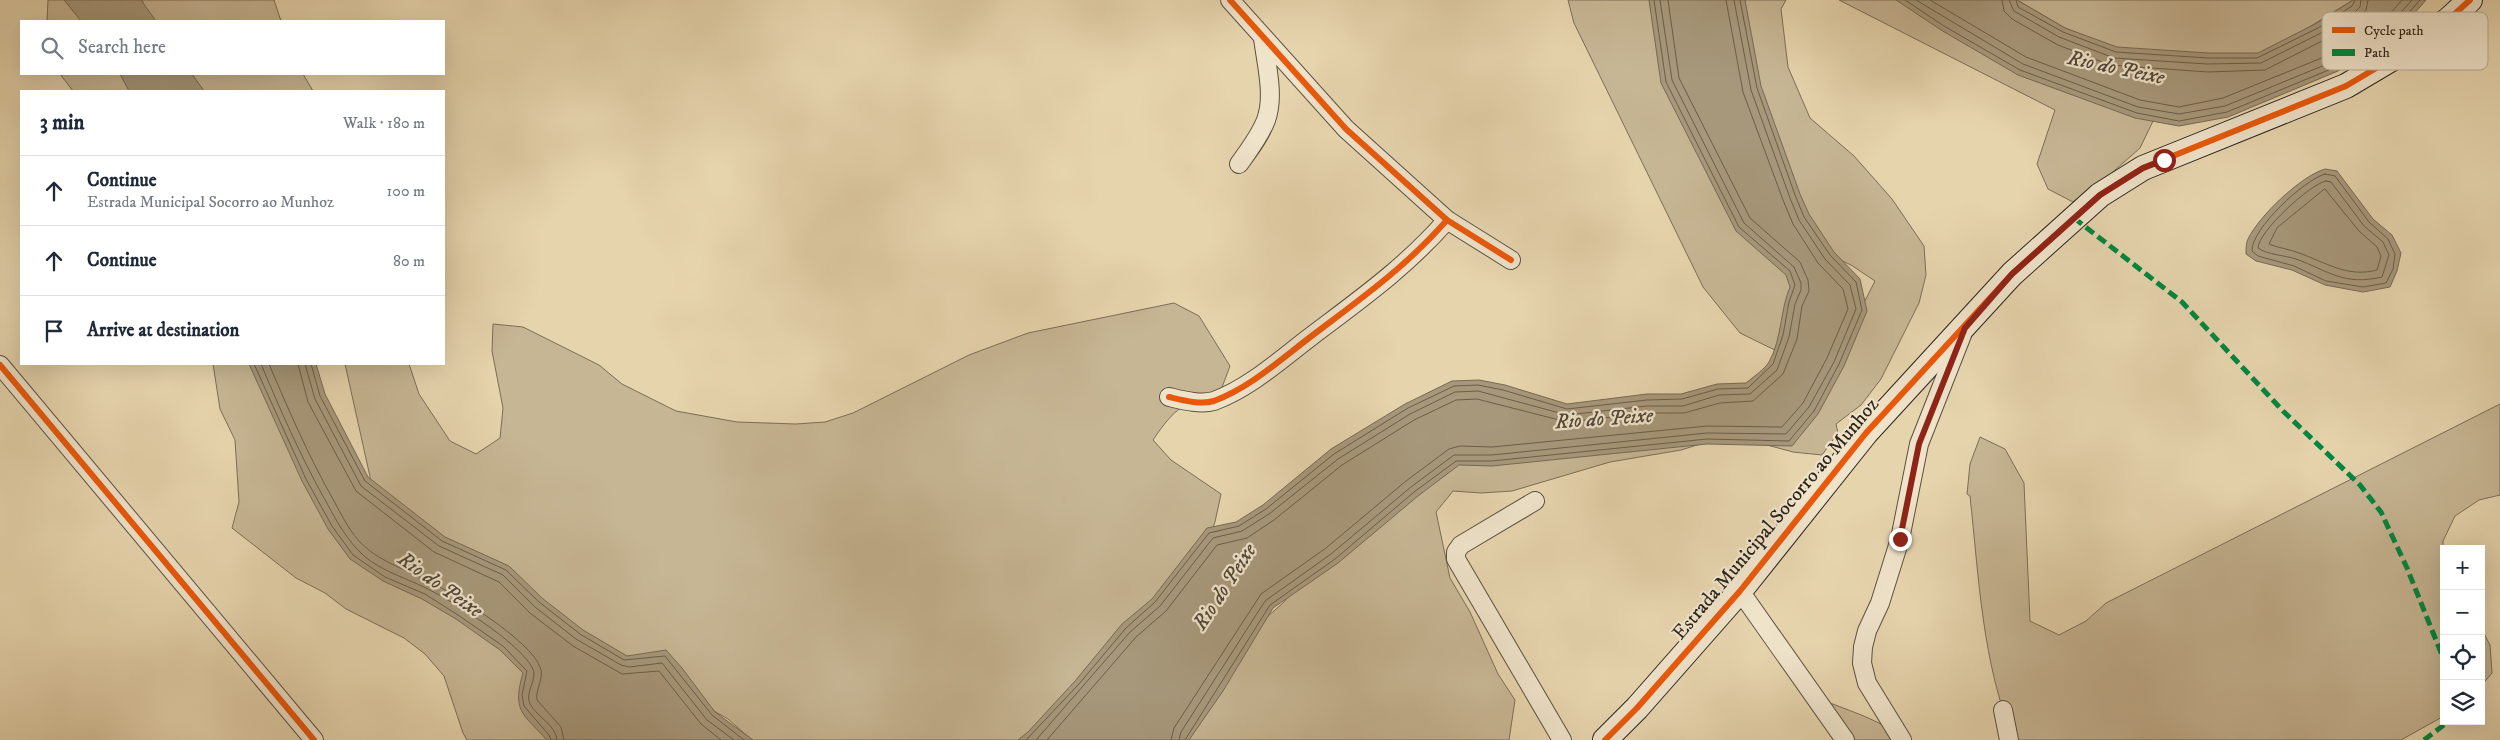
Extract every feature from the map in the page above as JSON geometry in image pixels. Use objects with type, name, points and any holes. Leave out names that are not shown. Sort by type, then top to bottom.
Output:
[{"type":"street","points":[[1230,0],[1346,129],[1447,220],[1510,260]]},
{"type":"street","name":"Estrada Municipal Socorro ao Munhoz","points":[[2457,12],[2470,0]]},
{"type":"street","points":[[1239,164],[1260,134],[1268,114],[1269,91],[1263,38]]},
{"type":"street","name":"Estrada Municipal Socorro ao Munhoz","points":[[1605,740],[1626,720],[1740,591],[1866,433],[1965,328],[2012,274],[2100,195],[2143,168],[2346,86],[2373,70]]},
{"type":"street","points":[[1168,398],[1200,402],[1212,401],[1248,383],[1387,280],[1447,220]]},
{"type":"street","points":[[1902,740],[1867,683],[1862,663],[1863,647],[1867,631],[1880,603],[1900,539],[1919,444],[1965,328]]},
{"type":"street","points":[[0,365],[314,740]]},
{"type":"street","points":[[1535,501],[1461,545],[1456,552],[1456,559],[1562,740]]},
{"type":"street","points":[[1740,591],[1845,740]]},
{"type":"street","points":[[2003,710],[2009,740]]},
{"type":"shaded area","points":[[48,0],[106,0],[119,20],[47,20]]},
{"type":"shaded area","points":[[142,0],[274,0],[281,20],[150,20]]},
{"type":"shaded area","points":[[1568,0],[1673,0],[1808,284],[1791,358],[1740,333],[1703,287],[1574,23]]},
{"type":"shaded area","points":[[1730,0],[1786,0],[1781,9],[1788,67],[1810,118],[1854,156],[1892,199],[1924,246],[1926,275],[1919,303],[1881,379],[1861,405],[1836,424],[1838,433],[1822,455],[1793,452],[1741,438],[1710,441],[1681,450],[1610,462],[1512,491],[1481,493],[1453,491],[1436,512],[1450,578],[1470,612],[1498,674],[1515,700],[1509,740],[1173,740],[1241,640],[1284,602],[1367,495],[1389,476],[1715,407],[1849,332],[1875,281],[1851,265],[1826,253],[1810,229]]},
{"type":"shaded area","points":[[1839,0],[1941,0],[2154,119],[2140,148],[2097,186],[2073,202],[2048,189],[2037,164],[2055,110]]},
{"type":"shaded area","points":[[2017,0],[2353,0],[2334,12],[2322,12],[2322,19],[2264,55],[2180,73],[2065,28]]},
{"type":"shaded area","points":[[61,75],[152,75],[161,90],[72,90]]},
{"type":"shaded area","points":[[180,75],[304,75],[312,90],[187,90]]},
{"type":"shaded area","points":[[1174,303],[1199,316],[1230,366],[1221,390],[1189,403],[1174,413],[1153,440],[1171,460],[1221,494],[1215,522],[1194,579],[1062,740],[752,740],[728,719],[549,617],[371,481],[345,365],[409,365],[419,394],[450,441],[476,454],[500,438],[503,408],[492,351],[493,324],[523,327],[599,365],[622,384],[676,411],[737,422],[796,424],[825,422],[853,413],[969,355],[1028,333]]},
{"type":"shaded area","points":[[213,365],[278,365],[311,466],[610,740],[467,740],[444,676],[425,654],[404,638],[346,609],[325,593],[296,578],[232,528],[239,502],[235,440],[220,409]]},
{"type":"shaded area","points":[[2500,404],[2500,495],[2479,500],[2455,516],[2443,541],[2443,545],[2440,545],[2440,718],[2401,740],[2014,740],[2003,711],[1988,651],[1979,589],[1970,496],[1967,494],[1970,464],[1980,437],[2005,449],[2024,483],[2030,621],[2059,635],[2086,621],[2106,603]]},
{"type":"shaded area","points":[[2485,636],[2490,645],[2492,673],[2485,681]]},
{"type":"shaded area","points":[[1830,703],[1879,723],[1905,740],[1849,740]]},
{"type":"water","points":[[64,0],[141,0],[155,20],[80,20]]},
{"type":"water","name":"Rio do Peixe","points":[[1649,0],[1745,0],[1761,86],[1800,194],[1809,214],[1834,252],[1860,279],[1867,311],[1844,366],[1818,414],[1792,446],[1707,444],[1492,466],[1459,465],[1418,496],[1338,563],[1273,608],[1223,691],[1189,740],[1018,740],[1028,732],[1075,681],[1122,624],[1152,599],[1207,528],[1236,522],[1263,505],[1331,449],[1405,404],[1452,381],[1479,380],[1505,385],[1567,404],[1647,394],[1681,394],[1717,384],[1746,383],[1767,365],[1779,334],[1784,305],[1790,287],[1786,275],[1736,231],[1661,83]]},
{"type":"water","name":"Rio do Peixe","points":[[1896,0],[2017,0],[2065,28],[2117,47],[2208,53],[2258,53],[2322,20],[2322,70],[2340,70],[2228,117],[2179,126],[2135,118],[2018,75],[1941,30]]},
{"type":"water","points":[[2353,0],[2426,0],[2416,12],[2334,12]]},
{"type":"water","points":[[121,75],[193,75],[203,90],[128,90]]},
{"type":"water","points":[[2325,169],[2337,171],[2373,219],[2392,235],[2401,253],[2397,271],[2390,287],[2363,292],[2325,285],[2292,270],[2256,261],[2246,254],[2248,239],[2261,219],[2293,188],[2315,173]]},
{"type":"water","name":"Rio do Peixe","points":[[249,365],[316,365],[325,394],[368,477],[445,537],[509,566],[542,598],[583,630],[627,656],[666,650],[715,712],[753,740],[547,740],[526,717],[519,704],[523,673],[500,650],[456,619],[422,599],[383,581],[350,559],[328,529],[302,481]]},
{"type":"marked path","points":[[2074,218],[2182,302],[2283,411],[2360,485],[2381,512],[2407,568],[2440,650]]},
{"type":"marked path","points":[[2424,740],[2444,725]]},
{"type":"cycle path","points":[[1230,0],[1346,129],[1447,220],[1511,260]]},
{"type":"cycle path","points":[[2457,12],[2470,0]]},
{"type":"cycle path","points":[[1605,740],[1637,708],[1740,591],[1866,433],[2012,274],[2100,195],[2143,168],[2346,86],[2373,70]]},
{"type":"cycle path","points":[[1169,397],[1191,402],[1209,402],[1227,396],[1252,381],[1381,283],[1415,253],[1447,220]]},
{"type":"cycle path","points":[[0,365],[314,740]]},
{"type":"route","points":[[1900,539],[1919,444],[1965,328],[2012,274],[2100,195],[2143,168],[2164,160]]}]
